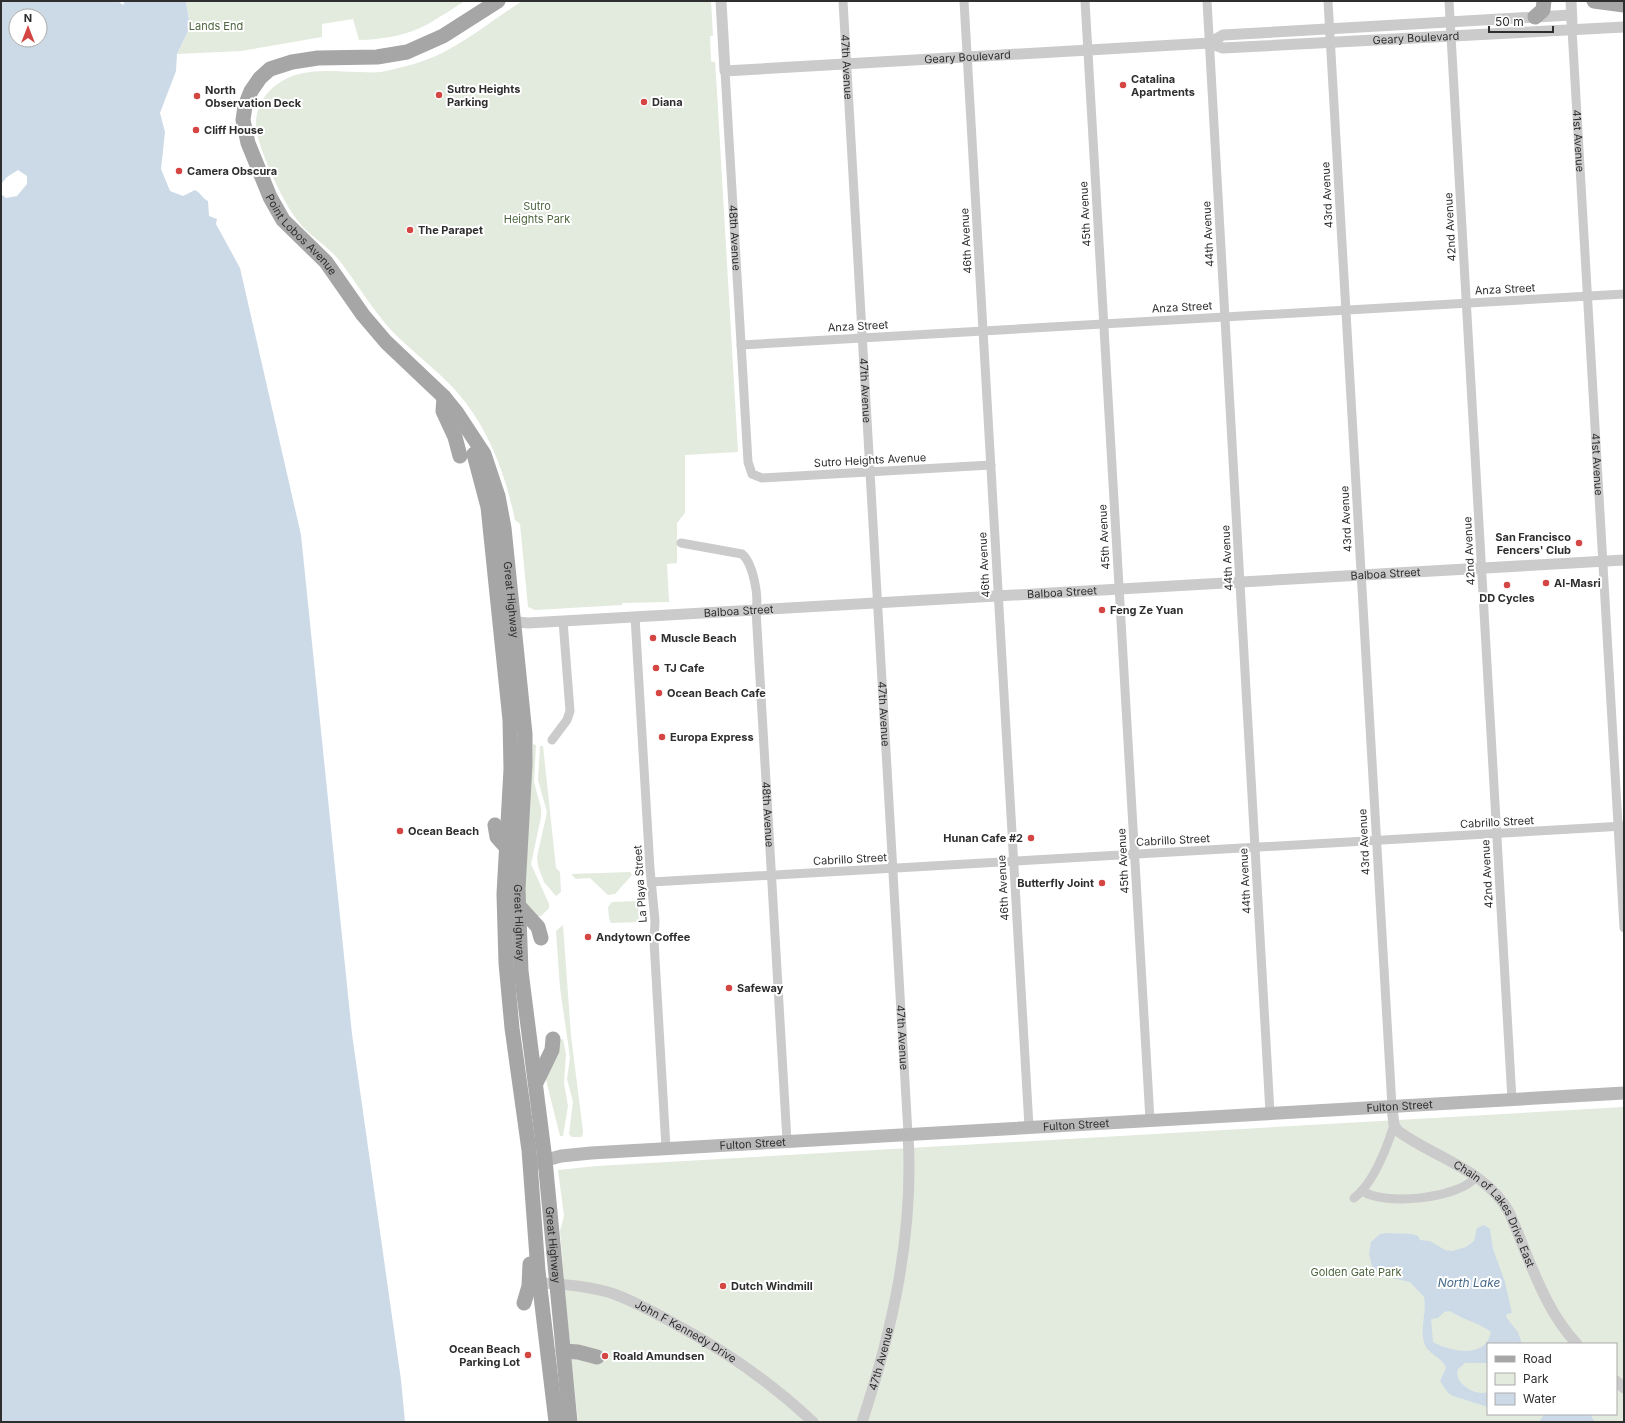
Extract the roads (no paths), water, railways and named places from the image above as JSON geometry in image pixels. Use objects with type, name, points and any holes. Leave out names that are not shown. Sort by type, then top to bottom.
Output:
[{"type":"main road","name":"Point Lobos Avenue","points":[[444,397],[382,338],[363,315],[326,262],[292,230],[278,213],[248,143],[244,128],[244,113],[248,98],[255,84],[264,73],[277,66],[318,58],[377,57],[407,52],[443,36],[498,1]]},
{"type":"main road","points":[[1535,17],[1543,10],[1544,1]]},
{"type":"main road","points":[[1594,1],[1624,5]]},
{"type":"main road","name":"Great Highway","points":[[444,397],[468,430],[488,507],[526,749],[518,905],[522,990],[536,1084],[545,1160],[562,1351],[570,1422]]},
{"type":"main road","points":[[444,397],[444,411],[455,437],[460,456]]},
{"type":"main road","name":"Great Highway","points":[[507,621],[511,739],[504,908],[507,973],[528,1145],[539,1283],[556,1422]]},
{"type":"main road","points":[[495,825],[498,837],[506,847]]},
{"type":"main road","points":[[518,905],[538,927],[541,938]]},
{"type":"main road","points":[[536,1084],[552,1050],[553,1039]]},
{"type":"main road","name":"Fulton Street","points":[[529,1166],[561,1156],[666,1148],[1624,1093]]},
{"type":"main road","points":[[524,1303],[529,1286],[534,1222]]},
{"type":"main road","points":[[550,1375],[562,1351],[578,1352],[597,1357]]},
{"type":"street","name":"48th Avenue","points":[[721,1],[748,462],[752,474]]},
{"type":"street","name":"47th Avenue","points":[[843,1],[908,1134],[908,1205],[898,1286],[881,1361],[862,1422]]},
{"type":"street","name":"46th Avenue","points":[[964,1],[1029,1127]]},
{"type":"street","name":"45th Avenue","points":[[1085,1],[1150,1120]]},
{"type":"street","name":"44th Avenue","points":[[1207,1],[1270,1114]]},
{"type":"street","name":"43rd Avenue","points":[[1328,1],[1392,1107]]},
{"type":"street","name":"42nd Avenue","points":[[1450,1],[1512,1100]]},
{"type":"street","name":"41st Avenue","points":[[1571,1],[1603,561],[1621,827],[1624,928]]},
{"type":"street","name":"Geary Boulevard","points":[[1209,43],[1223,34],[1571,15]]},
{"type":"street","name":"Geary Boulevard","points":[[726,70],[1209,43],[1224,48],[1624,27]]},
{"type":"street","name":"Anza Street","points":[[741,344],[1624,294]]},
{"type":"street","name":"Sutro Heights Avenue","points":[[752,474],[762,478],[991,465]]},
{"type":"street","name":"48th Avenue","points":[[681,543],[744,555],[757,588],[756,610],[787,1141]]},
{"type":"street","name":"Balboa Street","points":[[507,621],[528,623],[1624,560]]},
{"type":"street","name":"La Playa Street","points":[[635,617],[652,882],[666,1148]]},
{"type":"street","points":[[552,740],[567,720],[570,711],[562,621]]},
{"type":"street","name":"Cabrillo Street","points":[[652,882],[1621,827]]},
{"type":"street","points":[[1354,1198],[1362,1191],[1376,1167],[1394,1125],[1392,1107]]},
{"type":"street","name":"Chain of Lakes Drive East","points":[[1394,1125],[1400,1133],[1476,1177],[1492,1189],[1506,1205],[1552,1309],[1576,1343]]},
{"type":"street","points":[[1362,1191],[1374,1197],[1428,1198],[1468,1184],[1476,1177]]},
{"type":"street","name":"John F Kennedy Drive","points":[[539,1283],[578,1286],[613,1294],[635,1303],[693,1333],[749,1368],[813,1422]]},
{"type":"water","points":[[1,1],[118,1],[123,5],[125,1],[186,1],[190,27],[177,54],[176,71],[160,113],[165,132],[161,169],[170,191],[183,196],[195,190],[208,201],[209,216],[217,219],[216,224],[240,268],[301,535],[352,1034],[401,1380],[405,1422],[1,1422],[1,194],[6,198],[17,196],[27,184],[27,176],[18,170],[7,177],[1,184]]},
{"type":"water","name":"North Lake","points":[[1484,1225],[1490,1229],[1493,1249],[1505,1282],[1512,1313],[1507,1314],[1506,1317],[1518,1332],[1522,1343],[1487,1343],[1487,1363],[1465,1363],[1458,1369],[1457,1374],[1462,1384],[1472,1391],[1487,1392],[1487,1407],[1448,1393],[1440,1381],[1446,1368],[1441,1361],[1428,1350],[1424,1342],[1424,1297],[1410,1282],[1379,1275],[1372,1266],[1369,1254],[1371,1242],[1380,1234],[1387,1233],[1412,1234],[1418,1236],[1420,1240],[1430,1241],[1445,1250],[1452,1251],[1466,1247],[1474,1241],[1477,1228]],"holes":[[[1450,1311],[1491,1332],[1488,1341],[1475,1350],[1458,1350],[1440,1346],[1433,1342],[1431,1319],[1438,1318],[1444,1312]]]},
{"type":"water","points":[[1544,1415],[1591,1415],[1595,1422],[1541,1422],[1540,1420]]},
{"type":"place","name":"Catalina Apartments","points":[[1123,85]]},
{"type":"place","name":"Sutro Heights Parking","points":[[439,95]]},
{"type":"place","name":"North Observation Deck","points":[[197,96]]},
{"type":"place","name":"Diana","points":[[644,102]]},
{"type":"place","name":"Cliff House","points":[[196,130]]},
{"type":"place","name":"Camera Obscura","points":[[179,171]]},
{"type":"place","name":"The Parapet","points":[[410,230]]},
{"type":"place","name":"San Francisco Fencers' Club","points":[[1579,543]]},
{"type":"place","name":"Al-Masri","points":[[1546,583]]},
{"type":"place","name":"DD Cycles","points":[[1507,585]]},
{"type":"place","name":"Feng Ze Yuan","points":[[1102,610]]},
{"type":"place","name":"Muscle Beach","points":[[653,638]]},
{"type":"place","name":"TJ Cafe","points":[[656,668]]},
{"type":"place","name":"Ocean Beach Cafe","points":[[659,693]]},
{"type":"place","name":"Europa Express","points":[[662,737]]},
{"type":"place","name":"Ocean Beach","points":[[400,831]]},
{"type":"place","name":"Hunan Cafe #2","points":[[1031,838]]},
{"type":"place","name":"Butterfly Joint","points":[[1102,883]]},
{"type":"place","name":"Andytown Coffee","points":[[588,937]]},
{"type":"place","name":"Safeway","points":[[729,988]]},
{"type":"place","name":"Dutch Windmill","points":[[723,1286]]},
{"type":"place","name":"Ocean Beach Parking Lot","points":[[528,1355]]},
{"type":"place","name":"Roald Amundsen","points":[[605,1356]]},
{"type":"park label","name":"Lands End","points":[[216,26]]},
{"type":"park label","name":"Sutro Heights Park","points":[[537,212]]},
{"type":"park label","name":"Golden Gate Park","points":[[1356,1272]]}]
